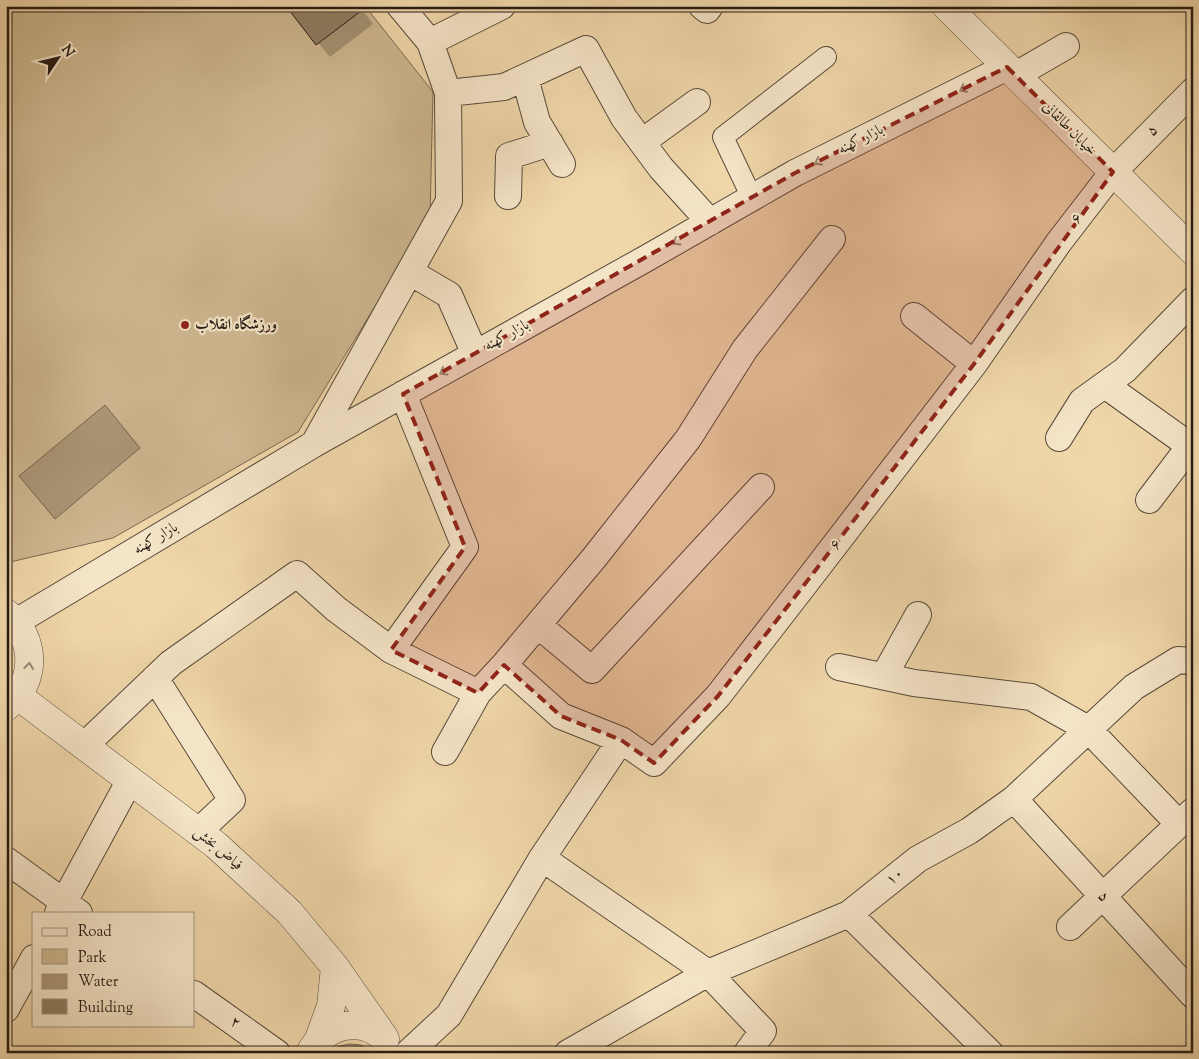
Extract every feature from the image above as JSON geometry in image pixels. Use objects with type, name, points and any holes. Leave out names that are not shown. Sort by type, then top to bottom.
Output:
[{"type":"street","points":[[314,444],[449,201],[448,93],[430,42],[400,6]]},
{"type":"street","points":[[430,42],[502,6]]},
{"type":"street","points":[[702,6],[706,10],[710,6]]},
{"type":"street","name":"خیابان طالقانی","points":[[949,7],[1193,251]]},
{"type":"street","name":"بازار کهنه","points":[[11,618],[314,444],[795,173],[1066,46]]},
{"type":"street","points":[[448,93],[504,87],[586,49],[624,118],[661,168],[710,222]]},
{"type":"street","points":[[752,198],[723,137],[826,57]]},
{"type":"street","points":[[508,196],[510,156],[556,154],[537,122],[525,78]]},
{"type":"street","name":"۵","points":[[1113,172],[1193,91]]},
{"type":"street","points":[[642,142],[697,102]]},
{"type":"street","name":"۶","points":[[504,665],[561,716],[621,740],[654,763],[718,696],[974,364],[1059,242],[1113,172]]},
{"type":"street","points":[[445,752],[478,692],[538,625],[688,439],[745,349],[832,239]]},
{"type":"street","points":[[410,272],[449,295],[475,354]]},
{"type":"street","points":[[1059,438],[1082,401],[1125,370],[1193,300]]},
{"type":"street","points":[[914,316],[974,364]]},
{"type":"street","points":[[1105,385],[1191,447],[1149,500]]},
{"type":"street","points":[[391,650],[464,547],[403,394]]},
{"type":"street","points":[[538,625],[592,670],[761,487]]},
{"type":"street","points":[[85,745],[171,663],[297,574],[336,609],[391,650],[478,692]]},
{"type":"street","points":[[884,676],[918,615]]},
{"type":"street","points":[[11,618],[25,635],[30,658],[26,682],[12,702]]},
{"type":"street","name":"۱۰","points":[[568,1053],[708,973],[850,914],[918,859],[969,831],[1014,799],[1134,686],[1178,660],[1193,661]]},
{"type":"street","points":[[839,667],[914,683],[1031,697],[1088,729],[1186,817],[1070,927]]},
{"type":"street","points":[[155,678],[232,800],[198,832]]},
{"type":"street","name":"فیاض بخش","points":[[12,702],[85,745],[216,845],[289,912],[335,967],[389,1045]]},
{"type":"street","points":[[408,1053],[449,1015],[542,858],[621,740]]},
{"type":"street","points":[[6,860],[67,909],[130,780]]},
{"type":"street","name":"۵","points":[[1014,799],[1193,996]]},
{"type":"street","points":[[542,858],[708,973],[763,1031],[747,1053]]},
{"type":"street","points":[[850,914],[990,1053]]},
{"type":"street","points":[[6,1009],[32,962]]},
{"type":"street","points":[[312,1049],[331,1006],[335,967]]},
{"type":"street","name":"۲","points":[[195,995],[277,1053]]},
{"type":"street","points":[[312,1049],[330,1030],[344,1025],[358,1025],[372,1029],[389,1045]]},
{"type":"highlighted area","points":[[1007,67],[1113,172],[974,364],[718,696],[654,763],[621,740],[561,716],[504,665],[478,693],[391,650],[465,547],[403,394],[795,173]]},
{"type":"green space","name":"ورزشگاه انقلاب","points":[[6,6],[365,6],[433,92],[430,217],[298,432],[113,538],[6,563]]},
{"type":"green space","points":[[350,1044],[361,1045],[373,1053],[329,1053],[340,1046]]},
{"type":"water","points":[[105,405],[140,448],[55,519],[19,476]]},
{"type":"building","points":[[286,6],[358,6],[361,11],[316,45]]},
{"type":"place","name":"ورزشگاه انقلاب","points":[[185,325]]}]
